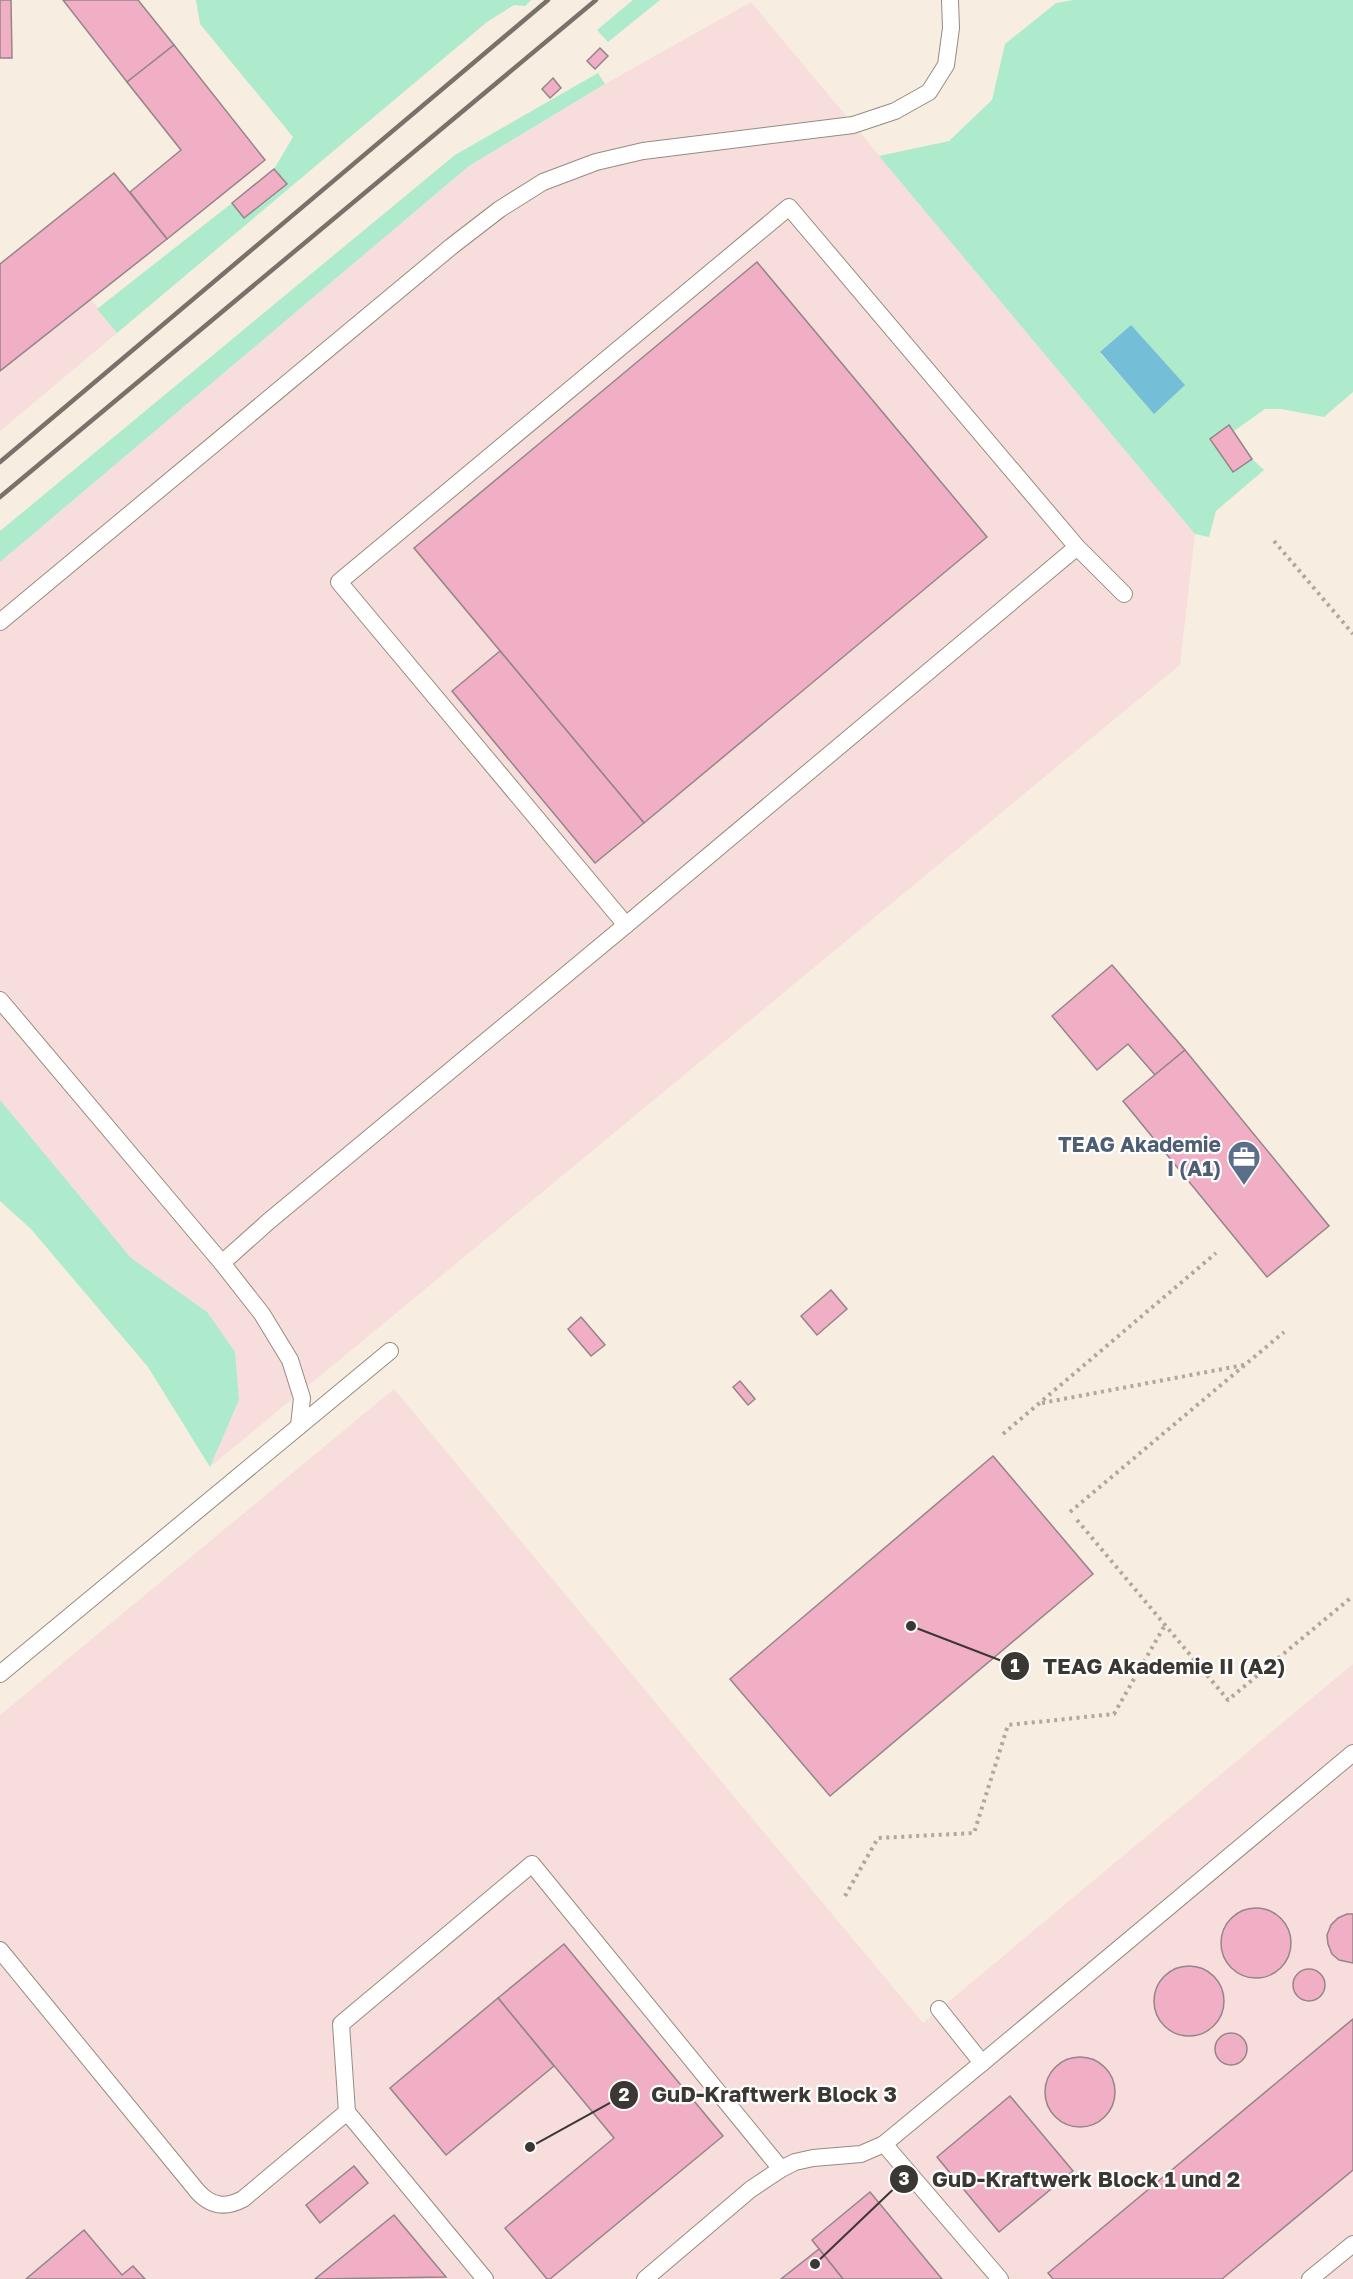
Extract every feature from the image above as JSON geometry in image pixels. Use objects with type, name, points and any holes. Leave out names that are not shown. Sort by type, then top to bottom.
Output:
[{"type":"lane","points":[[0,622],[452,246],[500,209],[543,182],[596,162],[643,151],[852,125],[896,111],[929,92],[946,65],[951,28],[950,0]]},
{"type":"lane","points":[[626,925],[339,582],[789,207],[1077,547],[1124,594]]},
{"type":"lane","points":[[222,1263],[268,1221],[1077,547]]},
{"type":"lane","points":[[0,1000],[222,1263],[262,1314],[290,1360],[302,1398],[299,1426]]},
{"type":"lane","points":[[0,1674],[390,1351]]},
{"type":"lane","points":[[645,2279],[751,2189],[781,2169],[795,2162],[813,2158],[861,2154],[884,2144],[1353,1753]]},
{"type":"lane","points":[[485,2279],[347,2112],[340,2024],[532,1864],[781,2169]]},
{"type":"lane","points":[[0,1950],[198,2192],[213,2204],[228,2206],[243,2199],[347,2112]]},
{"type":"lane","points":[[939,2010],[982,2063]]},
{"type":"lane","points":[[884,2144],[1000,2279]]},
{"type":"lane","points":[[1310,2279],[1353,2244]]},
{"type":"path","points":[[1274,541],[1353,634]]},
{"type":"path","points":[[1004,1434],[1216,1253]]},
{"type":"path","points":[[1070,1512],[1284,1332]]},
{"type":"path","points":[[1039,1403],[1245,1365]]},
{"type":"path","points":[[1077,1520],[1228,1700],[1353,1596]]},
{"type":"path","points":[[844,1896],[878,1838],[974,1833],[1008,1725],[1114,1714],[1165,1625]]},
{"type":"shaded area","points":[[751,2],[1195,534],[1180,665],[210,1467],[239,1400],[168,1285],[131,1258],[0,1100],[0,562],[469,166],[605,84]]},
{"type":"shaded area","points":[[91,299],[117,333],[0,431],[0,371]]},
{"type":"shaded area","points":[[394,1389],[923,2023],[1353,1664],[1353,2279],[0,2279],[0,1715]]},
{"type":"green space","points":[[196,0],[531,0],[525,6],[514,5],[487,22],[117,333],[97,309],[232,203],[244,218],[287,184],[274,169],[293,137],[200,24]]},
{"type":"green space","points":[[633,0],[660,0],[608,42],[597,30]]},
{"type":"green space","points":[[1074,0],[1353,0],[1353,392],[1324,417],[1281,409],[1265,409],[1234,431],[1229,426],[1210,439],[1233,472],[1252,459],[1264,470],[1216,511],[1209,537],[1195,534],[879,156],[949,141],[992,100],[1005,44],[1056,3]],"holes":[[[1131,325],[1154,413],[1100,353]]]},
{"type":"green space","points":[[598,73],[605,84],[469,166],[0,562],[0,531],[455,155]]},
{"type":"green space","points":[[0,1100],[131,1258],[207,1312],[235,1352],[239,1400],[210,1467],[148,1367],[31,1229],[0,1201]]},
{"type":"water","points":[[1131,325],[1185,385],[1154,414],[1100,352]]},
{"type":"building","points":[[0,0],[11,0],[12,58],[0,58]]},
{"type":"building","points":[[63,0],[138,0],[174,45],[127,82]]},
{"type":"building","points":[[174,45],[265,160],[167,239],[130,192],[181,150],[127,82]]},
{"type":"building","points":[[600,48],[608,56],[595,69],[587,61]]},
{"type":"building","points":[[553,78],[561,88],[550,98],[542,89]]},
{"type":"building","points":[[274,169],[287,184],[244,218],[232,203]]},
{"type":"building","points":[[114,173],[167,239],[0,371],[0,264]]},
{"type":"building","points":[[757,262],[987,537],[644,823],[414,548]]},
{"type":"building","points":[[1229,425],[1252,459],[1233,472],[1210,439]]},
{"type":"building","points":[[500,651],[644,823],[595,863],[452,691]]},
{"type":"building","points":[[1112,965],[1185,1050],[1155,1075],[1128,1044],[1097,1070],[1052,1016]]},
{"type":"building","name":"TEAG Akademie I (A1)","points":[[1185,1050],[1329,1226],[1267,1277],[1123,1101]]},
{"type":"building","points":[[831,1290],[847,1309],[817,1335],[801,1316]]},
{"type":"building","points":[[581,1317],[605,1345],[591,1356],[568,1329]]},
{"type":"building","points":[[740,1381],[755,1399],[748,1405],[733,1387]]},
{"type":"building","points":[[993,1456],[1093,1574],[830,1796],[730,1679]]},
{"type":"building","points":[[1256,1908],[1269,1911],[1281,1918],[1288,1930],[1291,1943],[1288,1956],[1281,1968],[1269,1975],[1256,1978],[1243,1975],[1231,1968],[1224,1956],[1221,1943],[1224,1930],[1231,1918],[1243,1911]]},
{"type":"building","points":[[1353,1914],[1353,1963],[1339,1960],[1332,1954],[1328,1944],[1327,1935],[1331,1925],[1338,1918]]},
{"type":"building","points":[[564,1944],[723,2136],[550,2279],[547,2279],[505,2228],[614,2138],[498,1998]]},
{"type":"building","points":[[1189,1966],[1202,1969],[1214,1976],[1221,1988],[1224,2001],[1221,2014],[1214,2026],[1202,2033],[1189,2036],[1176,2033],[1164,2026],[1157,2014],[1154,2001],[1157,1988],[1164,1976],[1176,1969]]},
{"type":"building","points":[[1309,1969],[1320,1974],[1325,1985],[1320,1996],[1309,2001],[1298,1996],[1293,1985],[1298,1974]]},
{"type":"building","points":[[498,1998],[554,2066],[446,2155],[390,2088]]},
{"type":"building","points":[[1353,2019],[1353,2170],[1222,2279],[1053,2279],[1048,2273]]},
{"type":"building","points":[[1231,2033],[1242,2038],[1247,2049],[1242,2060],[1231,2065],[1220,2060],[1215,2049],[1220,2038]]},
{"type":"building","points":[[1080,2057],[1093,2060],[1105,2067],[1112,2079],[1115,2092],[1112,2105],[1105,2117],[1093,2124],[1080,2127],[1067,2124],[1055,2117],[1048,2105],[1045,2092],[1048,2079],[1055,2067],[1067,2060]]},
{"type":"building","points":[[1010,2096],[1073,2171],[999,2232],[937,2157]]},
{"type":"building","points":[[354,2166],[368,2183],[320,2223],[306,2205]]},
{"type":"building","points":[[870,2192],[942,2279],[843,2279],[812,2240]]},
{"type":"building","points":[[394,2215],[446,2277],[315,2279]]},
{"type":"building","points":[[84,2230],[122,2275],[133,2266],[145,2279],[26,2279]]},
{"type":"building","points":[[819,2249],[843,2279],[781,2279]]},
{"type":"railway","points":[[0,462],[548,0]]},
{"type":"railway","points":[[0,497],[596,0]]},
{"type":"place","name":"TEAG Akademie I (A1)","points":[[1244,1186]]},
{"type":"place","name":"TEAG Akademie II (A2)","points":[[911,1626]]},
{"type":"place","name":"GuD-Kraftwerk Block 3","points":[[530,2147]]},
{"type":"place","name":"GuD-Kraftwerk Block 1 und 2","points":[[815,2264]]}]
